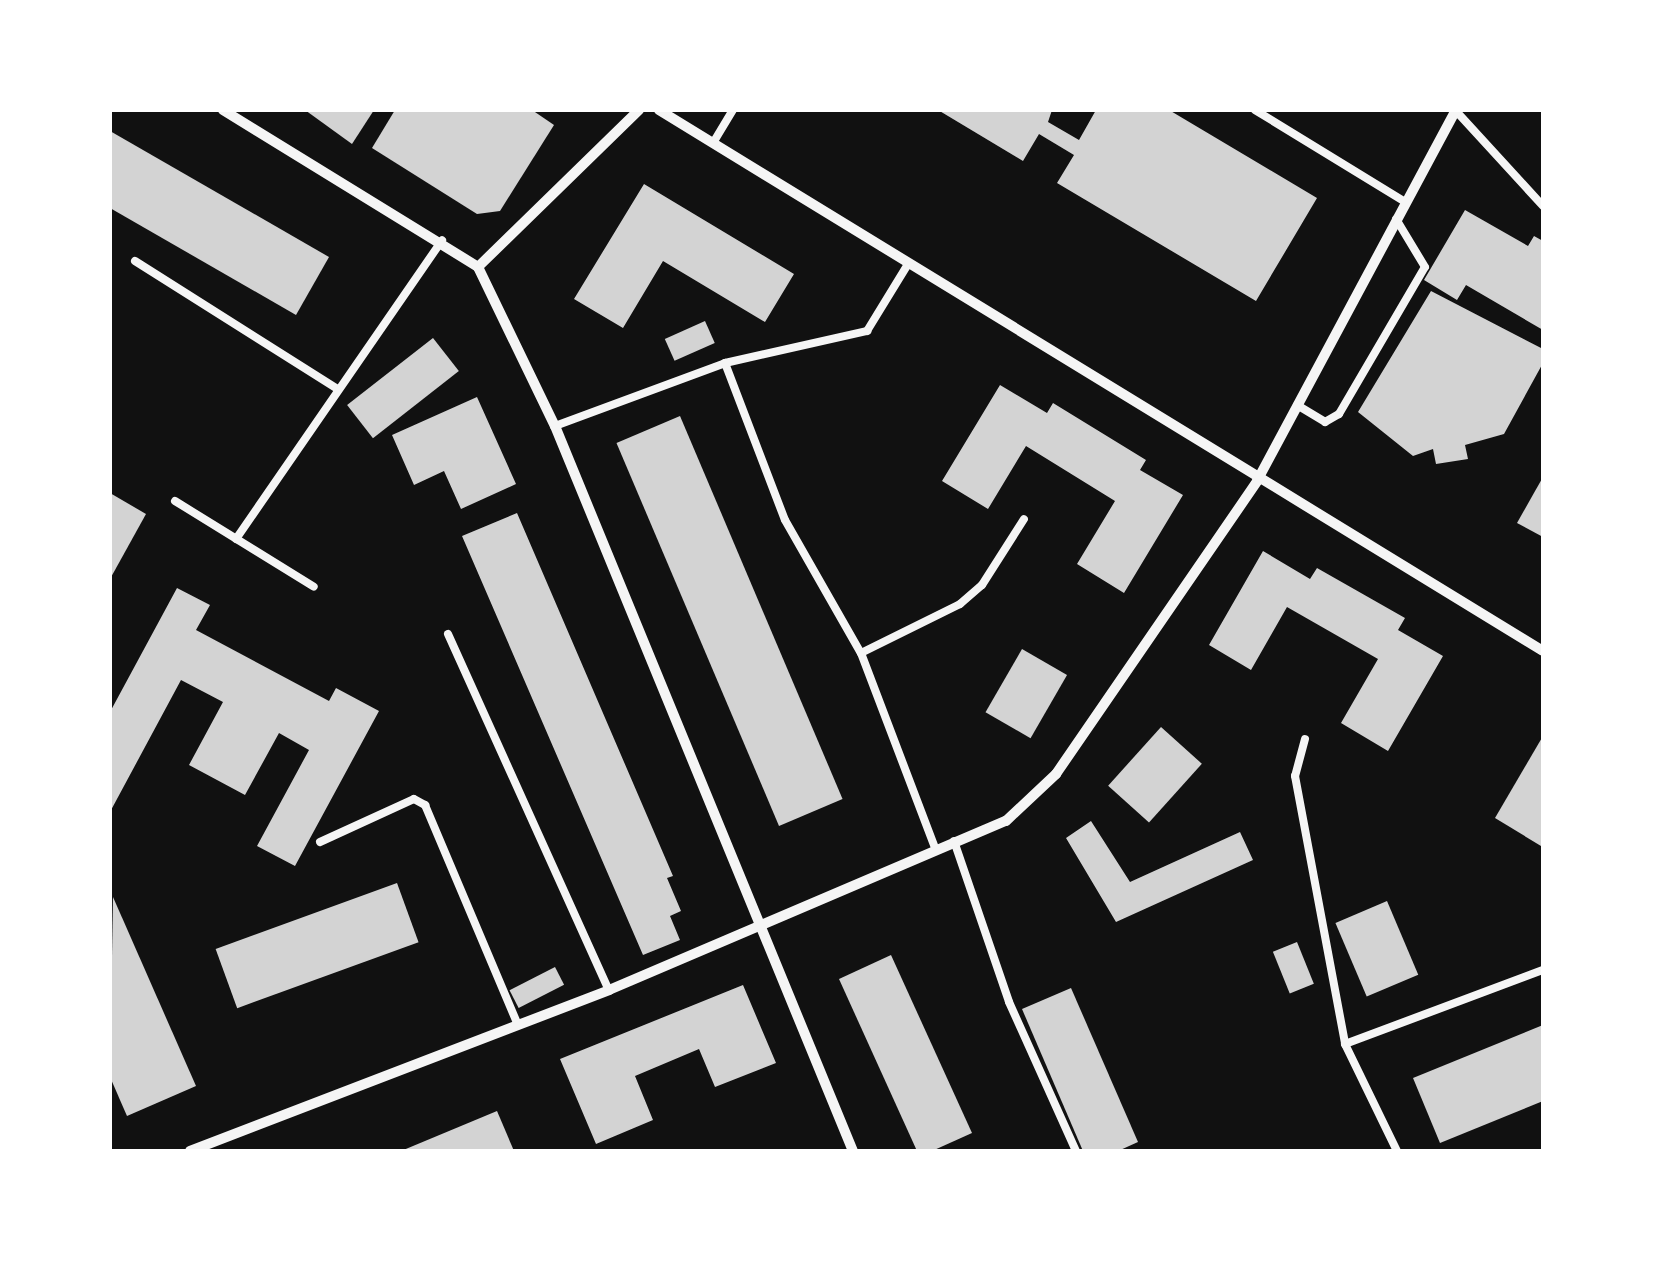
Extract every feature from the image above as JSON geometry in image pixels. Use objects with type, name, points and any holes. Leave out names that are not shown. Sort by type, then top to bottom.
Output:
[{"type":"street","points":[[223,110],[442,240],[478,267],[555,426],[853,1151]]},
{"type":"street","points":[[478,267],[639,110]]},
{"type":"street","points":[[660,110],[1257,481],[1543,650]]},
{"type":"street","points":[[190,1151],[609,990],[760,922],[1006,820],[1056,774],[1257,481],[1456,110]]},
{"type":"lane","points":[[713,143],[733,110]]},
{"type":"lane","points":[[1255,110],[1405,202]]},
{"type":"lane","points":[[1456,110],[1543,206]]},
{"type":"lane","points":[[1297,405],[1326,422],[1339,414],[1424,268],[1396,218]]},
{"type":"lane","points":[[236,539],[336,388],[442,240]]},
{"type":"lane","points":[[135,261],[336,388]]},
{"type":"lane","points":[[555,426],[725,363],[867,331],[908,264]]},
{"type":"lane","points":[[725,363],[785,520],[861,653],[934,848]]},
{"type":"lane","points":[[175,501],[314,586]]},
{"type":"lane","points":[[861,653],[960,604],[982,584],[1024,518]]},
{"type":"lane","points":[[448,634],[609,990]]},
{"type":"lane","points":[[1305,739],[1295,776],[1345,1044],[1396,1151]]},
{"type":"lane","points":[[320,842],[414,799],[425,805],[518,1025]]},
{"type":"lane","points":[[954,841],[1008,1002],[1076,1151]]},
{"type":"lane","points":[[1345,1044],[1543,970]]},
{"type":"building","points":[[305,110],[374,110],[352,144]]},
{"type":"building","points":[[395,110],[532,110],[554,125],[500,211],[477,214],[372,148]]},
{"type":"building","points":[[938,110],[1052,110],[1048,122],[1079,140],[1096,110],[1169,110],[1317,198],[1256,301],[1057,183],[1074,155],[1039,134],[1023,161]]},
{"type":"building","points":[[110,131],[329,257],[296,315],[110,208]]},
{"type":"building","points":[[644,184],[794,274],[765,322],[663,261],[623,328],[574,299]]},
{"type":"building","points":[[1465,210],[1528,246],[1534,236],[1543,241],[1543,330],[1466,285],[1457,300],[1424,280]]},
{"type":"building","points":[[1431,291],[1543,349],[1543,363],[1504,434],[1465,445],[1468,459],[1436,464],[1433,449],[1413,456],[1358,412]]},
{"type":"building","points":[[705,321],[715,343],[675,361],[665,339]]},
{"type":"building","points":[[433,338],[459,371],[373,438],[347,405]]},
{"type":"building","points":[[1000,385],[1047,413],[1053,403],[1146,460],[1140,470],[1183,495],[1124,593],[1077,564],[1115,501],[1026,446],[988,509],[942,481]]},
{"type":"building","points":[[477,397],[516,484],[461,509],[444,471],[414,485],[392,435]]},
{"type":"building","points":[[680,416],[843,799],[779,826],[616,443]]},
{"type":"building","points":[[1543,477],[1543,537],[1517,523]]},
{"type":"building","points":[[110,493],[146,514],[110,579]]},
{"type":"building","points":[[517,513],[673,876],[667,878],[681,911],[670,916],[680,940],[643,955],[462,536]]},
{"type":"building","points":[[1263,551],[1310,579],[1317,568],[1405,618],[1398,630],[1443,656],[1388,751],[1341,723],[1378,659],[1287,607],[1251,670],[1209,645]]},
{"type":"building","points":[[177,588],[210,605],[196,630],[329,701],[336,688],[379,711],[295,866],[257,846],[309,750],[279,733],[245,795],[189,765],[223,702],[181,680],[110,812],[110,712]]},
{"type":"building","points":[[1022,649],[1067,675],[1031,738],[986,712]]},
{"type":"building","points":[[1161,727],[1202,764],[1149,823],[1108,786]]},
{"type":"building","points":[[1543,736],[1543,843],[1541,846],[1495,818]]},
{"type":"building","points":[[1091,821],[1130,882],[1240,832],[1253,860],[1116,922],[1066,838]]},
{"type":"building","points":[[397,883],[419,942],[237,1008],[216,949]]},
{"type":"building","points":[[113,897],[196,1086],[127,1116],[110,1077]]},
{"type":"building","points":[[1387,901],[1418,975],[1367,997],[1335,923]]},
{"type":"building","points":[[1297,942],[1314,984],[1290,993],[1273,952]]},
{"type":"building","points":[[891,955],[972,1133],[932,1151],[917,1151],[839,979]]},
{"type":"building","points":[[555,967],[564,985],[519,1008],[510,990]]},
{"type":"building","points":[[743,985],[776,1063],[715,1087],[699,1049],[635,1076],[653,1120],[596,1144],[560,1059]]},
{"type":"building","points":[[1071,988],[1138,1142],[1118,1151],[1083,1151],[1022,1009]]},
{"type":"building","points":[[1543,1025],[1543,1101],[1440,1143],[1413,1078]]},
{"type":"building","points":[[497,1111],[514,1151],[401,1151]]}]
